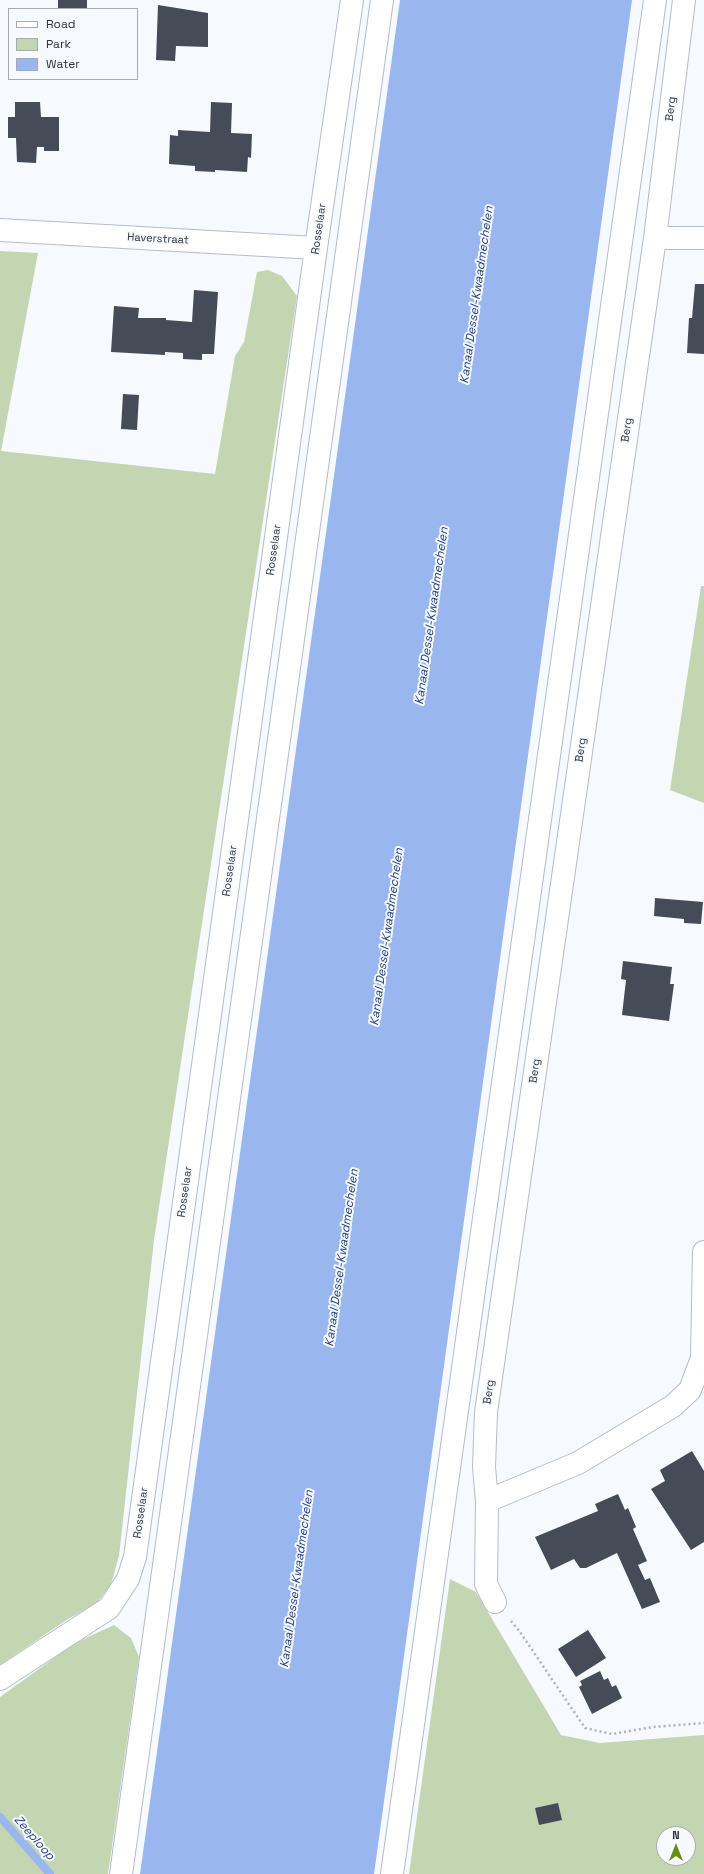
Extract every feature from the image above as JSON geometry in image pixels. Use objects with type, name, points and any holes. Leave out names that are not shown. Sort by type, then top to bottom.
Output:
[{"type":"street","name":"Rosselaar","points":[[0,1679],[109,1608],[128,1579],[135,1557],[316,248],[352,0]]},
{"type":"street","points":[[121,1874],[382,0]]},
{"type":"street","points":[[392,1874],[655,0]]},
{"type":"street","name":"Berg","points":[[495,1602],[486,1584],[487,1501],[484,1467],[486,1412],[655,238],[684,0]]},
{"type":"street","name":"Haverstraat","points":[[0,230],[316,248]]},
{"type":"street","points":[[655,238],[704,238]]},
{"type":"street","points":[[487,1501],[578,1463],[673,1406],[690,1390],[703,1358],[704,1252]]},
{"type":"path","points":[[495,1602],[520,1632],[585,1728],[612,1734],[653,1727],[704,1723]]},
{"type":"green space","points":[[0,251],[38,253],[1,451],[215,474],[235,356],[244,342],[257,272],[268,270],[282,276],[297,296],[154,1240],[119,1556],[111,1584],[97,1603],[68,1619],[0,1665]]},
{"type":"green space","points":[[701,586],[704,586],[704,803],[670,790]]},
{"type":"green space","points":[[450,1579],[476,1592],[561,1735],[600,1743],[704,1735],[704,1874],[409,1874]]},
{"type":"green space","points":[[114,1625],[131,1638],[139,1657],[108,1874],[0,1874],[0,1697],[75,1643]]},
{"type":"water","name":"Kanaal Dessel-Kwaadmechelen","points":[[400,0],[632,0],[374,1874],[140,1874]]},
{"type":"building","points":[[58,0],[87,0],[87,8],[58,8]]},
{"type":"building","points":[[158,5],[208,13],[208,47],[176,46],[175,61],[156,60]]},
{"type":"building","points":[[15,102],[40,102],[41,117],[59,117],[59,151],[44,151],[44,147],[37,147],[36,163],[17,162],[16,138],[8,138],[8,117],[15,117]]},
{"type":"building","points":[[211,102],[232,103],[231,133],[252,134],[251,158],[248,157],[247,172],[215,170],[215,172],[195,171],[195,166],[169,164],[170,135],[178,136],[178,130],[210,132]]},
{"type":"building","points":[[695,284],[704,284],[704,354],[687,353],[689,318],[692,318]]},
{"type":"building","points":[[194,290],[218,292],[214,354],[202,354],[202,360],[183,359],[183,353],[165,352],[165,355],[111,352],[114,306],[139,308],[138,318],[166,318],[166,320],[192,322]]},
{"type":"building","points":[[123,394],[139,395],[137,430],[121,429]]},
{"type":"building","points":[[655,898],[703,902],[701,924],[684,923],[684,919],[654,916]]},
{"type":"building","points":[[623,961],[672,967],[670,984],[674,984],[669,1021],[622,1015],[626,980],[621,979]]},
{"type":"building","points":[[692,1451],[704,1471],[704,1542],[691,1550],[651,1489],[665,1481],[660,1470]]},
{"type":"building","points":[[618,1494],[625,1510],[628,1508],[636,1527],[633,1529],[647,1561],[638,1565],[645,1580],[650,1578],[660,1602],[642,1609],[617,1553],[586,1568],[580,1568],[574,1559],[551,1570],[535,1537],[598,1511],[595,1504]]},
{"type":"building","points":[[588,1630],[606,1658],[576,1677],[558,1649]]},
{"type":"building","points":[[600,1671],[604,1680],[608,1678],[612,1687],[616,1685],[622,1698],[592,1714],[579,1687],[582,1685],[580,1681]]},
{"type":"building","points":[[558,1803],[562,1820],[539,1825],[535,1808]]},
{"type":"waterway","name":"Zeeploop","points":[[0,1817],[50,1874]]}]
